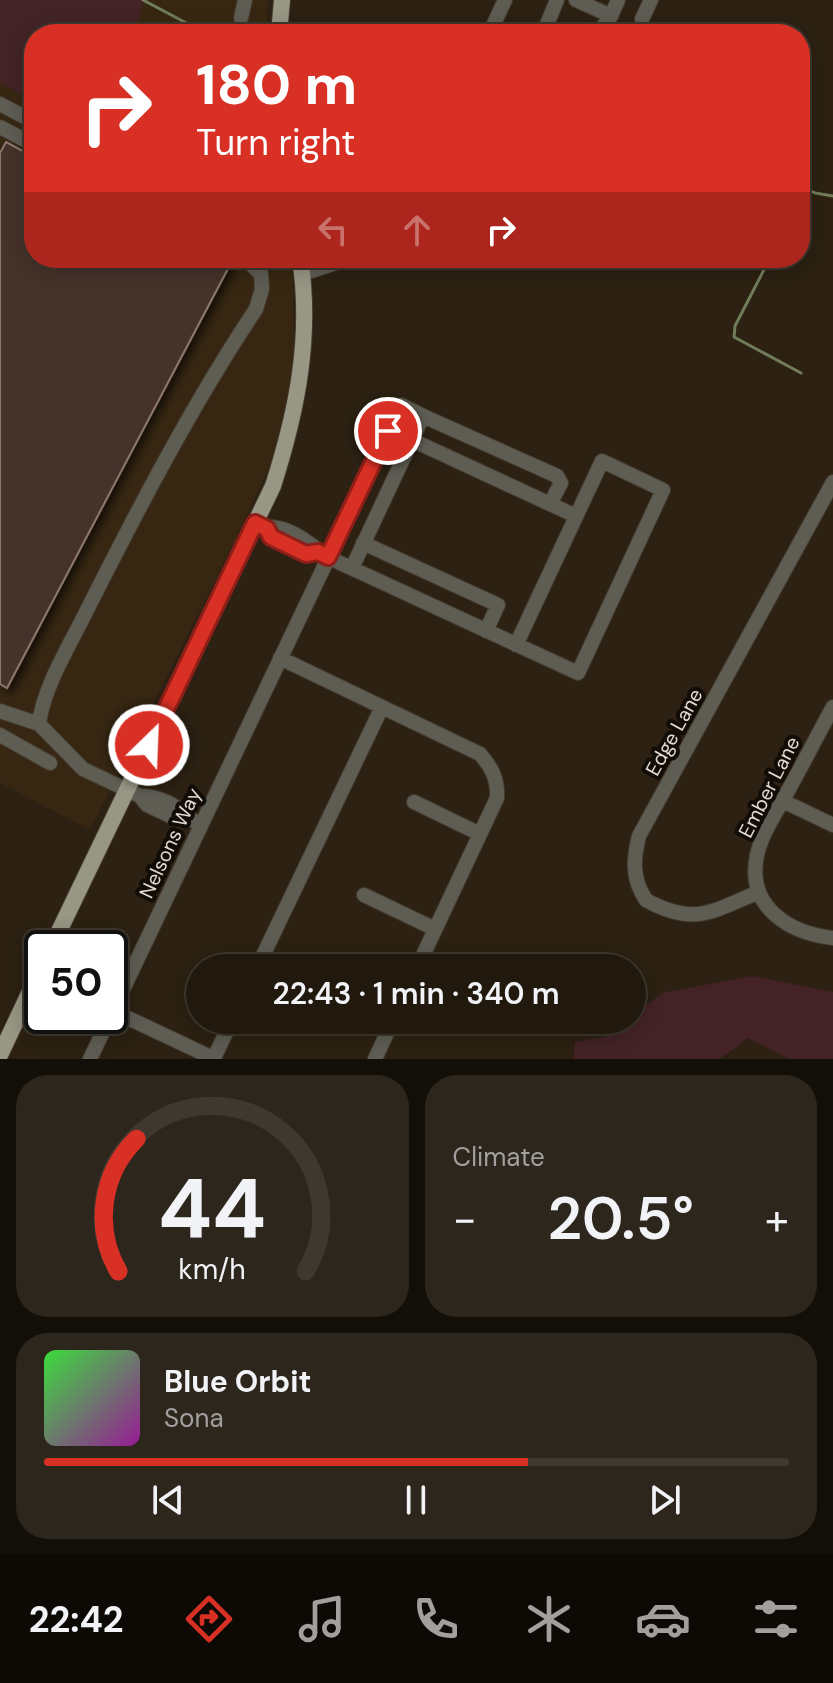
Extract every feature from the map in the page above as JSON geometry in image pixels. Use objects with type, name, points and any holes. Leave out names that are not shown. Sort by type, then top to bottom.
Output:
[{"type":"main road","points":[[280,24],[282,0]]},
{"type":"main road","points":[[61,930],[134,793],[261,526],[296,405],[303,363],[305,306],[301,268]]},
{"type":"main road","points":[[0,1055],[4,1034],[24,998]]},
{"type":"street","points":[[241,18],[245,0]]},
{"type":"street","points":[[494,24],[505,0]]},
{"type":"street","points":[[547,24],[557,0]]},
{"type":"street","points":[[576,0],[611,16]]},
{"type":"street","points":[[605,24],[618,0]]},
{"type":"street","points":[[642,19],[651,0]]},
{"type":"street","points":[[24,117],[4,106],[0,125],[24,139]]},
{"type":"street","points":[[39,724],[40,711],[67,651],[140,503],[256,309],[262,289],[261,274],[255,268]]},
{"type":"street","name":"Nelsons Way","points":[[128,977],[196,822],[280,658],[323,555],[401,405],[423,416]]},
{"type":"street","points":[[352,568],[423,416],[557,476],[561,483],[550,504]]},
{"type":"street","points":[[412,440],[576,516]]},
{"type":"street","points":[[261,526],[271,537],[306,554],[323,555],[516,645],[578,673],[663,490],[602,461],[516,645]]},
{"type":"street","name":"Edge Lane","points":[[759,892],[698,916],[672,912],[646,900],[637,879],[634,859],[639,836],[833,482]]},
{"type":"street","points":[[363,543],[498,605],[486,631]]},
{"type":"street","points":[[280,658],[480,754],[498,781],[497,798],[423,954]]},
{"type":"street","points":[[264,954],[382,707]]},
{"type":"street","name":"Ember Lane","points":[[759,892],[757,855],[766,830],[832,710]]},
{"type":"street","points":[[0,711],[39,724],[83,769],[134,793],[147,805],[179,820],[196,822]]},
{"type":"street","points":[[0,735],[50,763]]},
{"type":"street","points":[[783,801],[833,825]]},
{"type":"street","points":[[414,802],[480,834]]},
{"type":"street","points":[[759,892],[773,915],[783,924],[833,938]]},
{"type":"street","points":[[364,895],[435,929]]},
{"type":"street","points":[[128,1018],[215,1059],[226,1034]]},
{"type":"street","name":"Nelsons Way","points":[[90,1059],[102,1034]]},
{"type":"street","points":[[375,1059],[386,1034]]},
{"type":"shaded area","points":[[0,0],[268,0],[267,24],[24,24],[24,268],[293,268],[294,345],[290,390],[273,458],[235,541],[90,830],[0,783]]},
{"type":"shaded area","points":[[0,0],[145,0],[137,24],[24,24],[24,96],[0,83]]},
{"type":"shaded area","points":[[752,976],[833,992],[833,1059],[789,1059],[748,1038],[720,1059],[573,1059],[575,1042],[609,1034],[646,1034],[646,1006],[662,993]]},
{"type":"building","points":[[6,142],[24,152],[24,268],[228,268],[7,688],[0,684],[0,153]]},
{"type":"waterway","points":[[143,0],[188,24]]},
{"type":"waterway","points":[[810,191],[833,196]]},
{"type":"waterway","points":[[765,268],[735,326],[734,337],[801,373]]},
{"type":"route","points":[[149,745],[255,523],[267,529],[271,537],[306,554],[318,552],[328,557],[388,431]]}]
